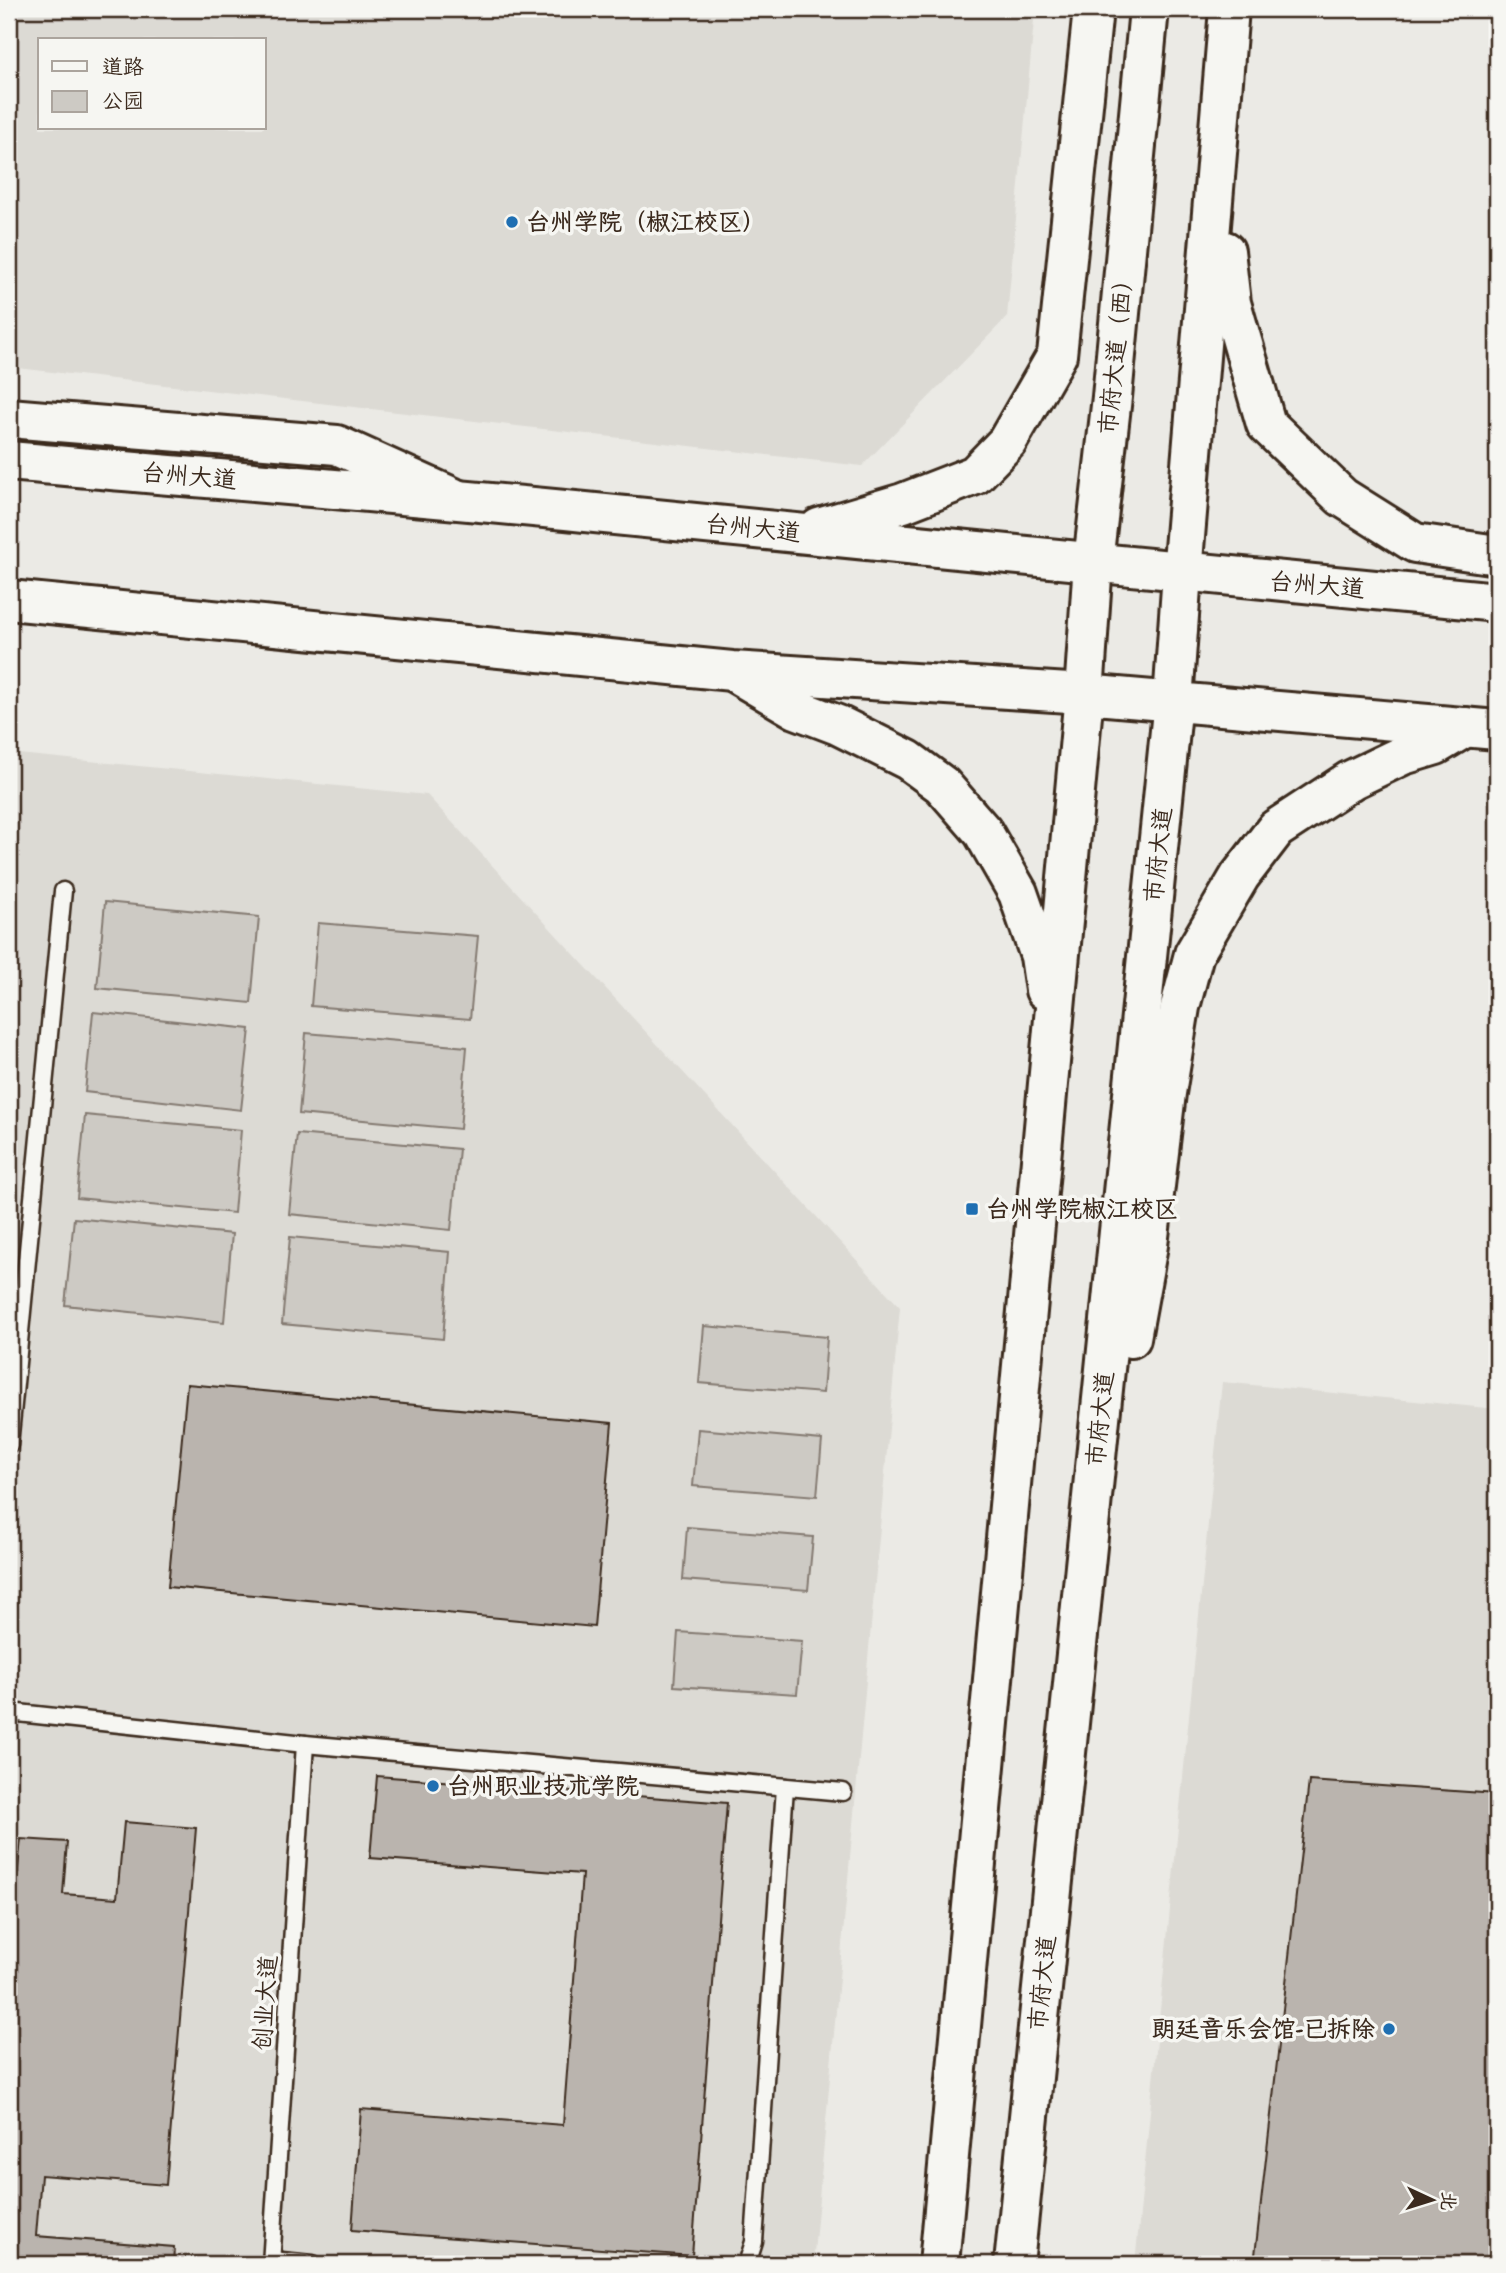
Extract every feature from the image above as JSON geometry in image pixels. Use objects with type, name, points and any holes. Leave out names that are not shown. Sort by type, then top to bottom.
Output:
[{"type":"main road","points":[[801,533],[903,503],[975,475],[1007,442],[1057,355],[1093,9]]},
{"type":"main road","name":"市府大道（西）","points":[[1084,694],[1094,562],[1149,9]]},
{"type":"main road","points":[[1182,573],[1229,9]]},
{"type":"main road","points":[[1216,161],[1231,303],[1266,424],[1342,497],[1415,543],[1497,555]]},
{"type":"main road","points":[[9,418],[337,445],[460,500]]},
{"type":"main road","name":"台州大道","points":[[9,461],[460,500],[1497,602]]},
{"type":"main road","name":"市府大道","points":[[1014,2264],[1173,701],[1182,573]]},
{"type":"main road","points":[[9,600],[732,671],[1084,694],[1482,728]]},
{"type":"main road","points":[[9,616],[59,605]]},
{"type":"main road","points":[[732,671],[796,709],[908,760],[943,785],[983,832],[1018,893],[1040,956],[1052,1045]]},
{"type":"main road","points":[[939,2264],[1084,694]]},
{"type":"main road","points":[[1098,1436],[1130,1344],[1148,1244],[1180,1007],[1194,954],[1240,876],[1276,829],[1352,780],[1403,755],[1436,746],[1482,728]]},
{"type":"lane","points":[[9,1446],[63,891]]},
{"type":"lane","points":[[9,1712],[305,1744],[843,1793]]},
{"type":"lane","name":"创业大道","points":[[271,2262],[305,1744]]},
{"type":"lane","points":[[747,2264],[754,2242],[785,1787]]},
{"type":"lane","points":[[271,2262],[313,2264]]},
{"type":"shaded area","name":"台州学院（椒江校区）","points":[[9,9],[1035,9],[1007,317],[862,466],[9,367]]},
{"type":"shaded area","name":"台州职业技术学院","points":[[9,753],[427,795],[900,1307],[813,2264],[9,2264]]},
{"type":"shaded area","points":[[1222,1382],[1497,1409],[1497,2264],[1135,2264]]},
{"type":"green space","points":[[105,902],[259,917],[251,1003],[97,988]]},
{"type":"green space","points":[[318,923],[478,936],[470,1019],[311,1006]]},
{"type":"green space","points":[[93,1012],[250,1029],[241,1110],[85,1092]]},
{"type":"green space","points":[[306,1033],[467,1047],[460,1129],[299,1114]]},
{"type":"green space","points":[[85,1115],[241,1130],[234,1213],[77,1198]]},
{"type":"green space","points":[[297,1134],[459,1149],[451,1230],[289,1214]]},
{"type":"green space","points":[[74,1218],[232,1234],[224,1322],[65,1305]]},
{"type":"green space","points":[[290,1237],[450,1252],[443,1339],[282,1324]]},
{"type":"green space","points":[[704,1326],[827,1337],[823,1393],[699,1383]]},
{"type":"green space","points":[[698,1429],[822,1440],[817,1496],[693,1486]]},
{"type":"green space","points":[[687,1527],[813,1537],[808,1590],[683,1580]]},
{"type":"green space","points":[[678,1632],[802,1641],[797,1694],[674,1686]]},
{"type":"building","points":[[187,1384],[612,1423],[594,1627],[168,1587]]},
{"type":"building","points":[[377,1776],[727,1803],[692,2256],[352,2230],[361,2109],[563,2125],[582,1874],[370,1858]]},
{"type":"building","name":"朗廷音乐会馆-已拆除","points":[[1309,1781],[1497,1794],[1497,2264],[1254,2264]]},
{"type":"building","points":[[124,1822],[196,1828],[166,2185],[41,2175],[36,2236],[174,2247],[173,2264],[9,2264],[9,1879],[17,1879],[21,1839],[67,1842],[63,1894],[117,1898]]},
{"type":"place","name":"台州学院（椒江校区）","points":[[512,222]]},
{"type":"place","name":"台州学院椒江校区","points":[[972,1209]]},
{"type":"place","name":"台州职业技术学院","points":[[433,1786]]},
{"type":"place","name":"朗廷音乐会馆-已拆除","points":[[1389,2029]]}]
